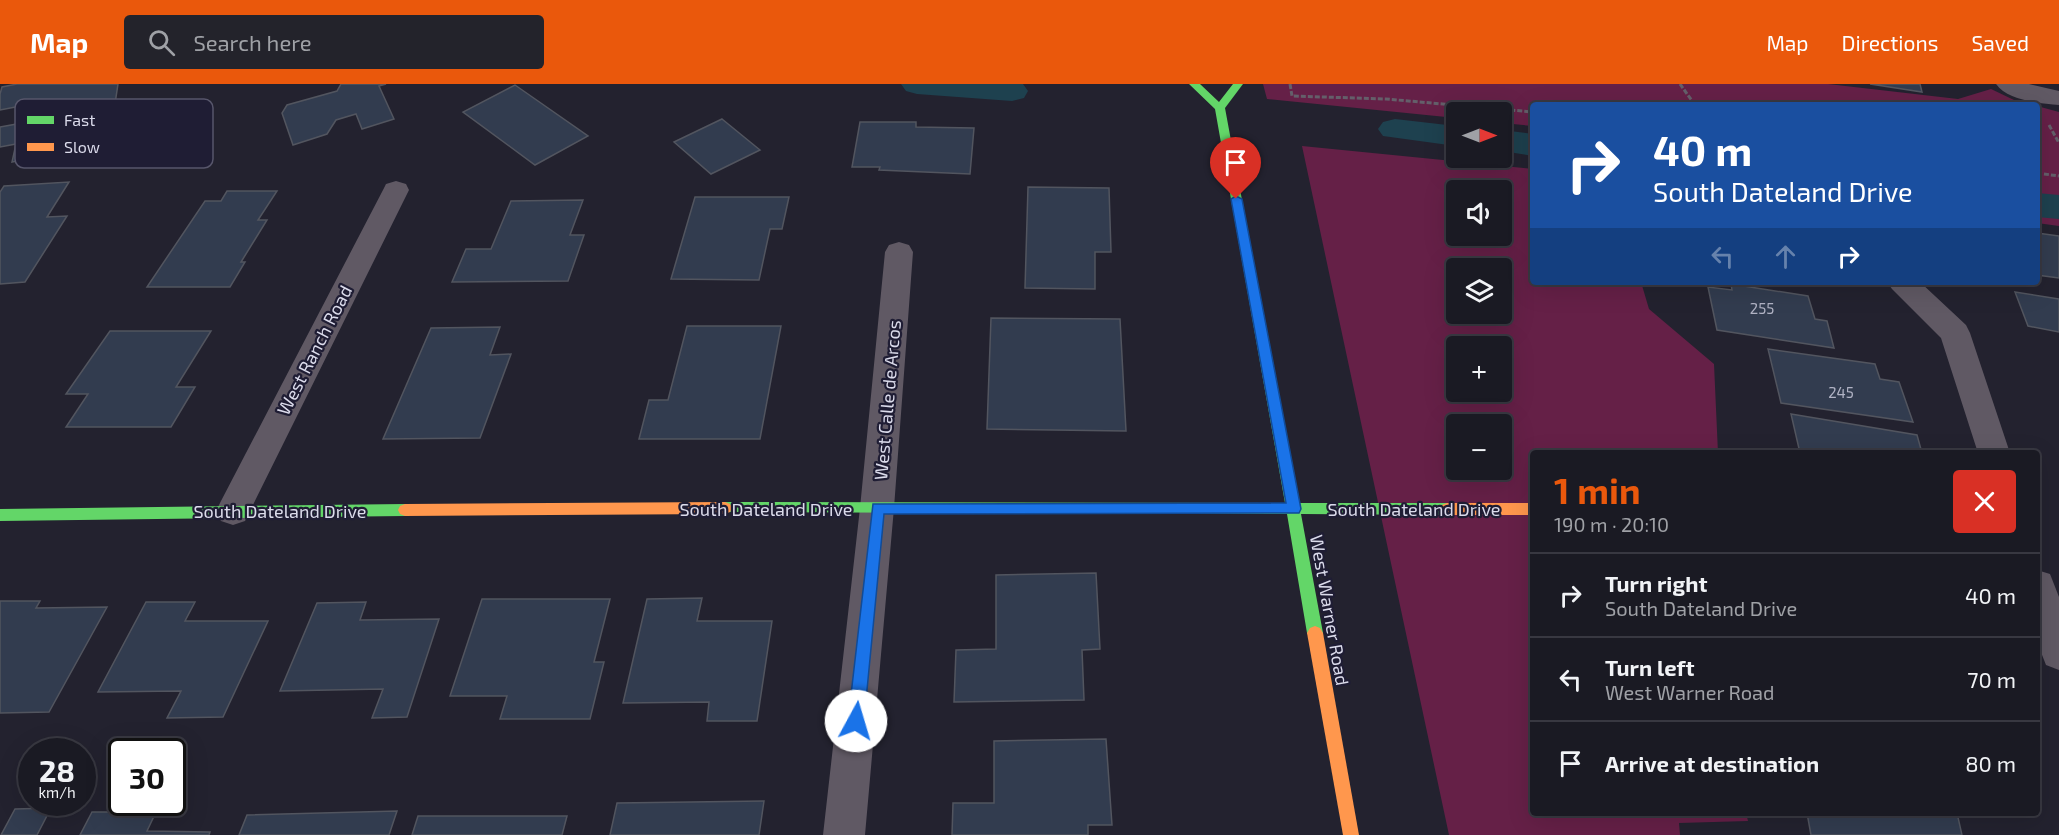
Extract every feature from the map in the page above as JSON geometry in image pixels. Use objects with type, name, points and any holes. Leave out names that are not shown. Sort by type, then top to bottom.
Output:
[{"type":"street","points":[[1194,84],[1220,108],[1238,84]]},
{"type":"street","points":[[2008,84],[2032,94],[2059,98]]},
{"type":"street","name":"West Warner Road","points":[[1220,108],[1351,835]]},
{"type":"street","name":"West Ranch Road","points":[[233,511],[396,190]]},
{"type":"street","name":"West Calle de Arcos","points":[[844,835],[878,508],[899,252]]},
{"type":"street","points":[[1905,285],[1955,333],[1993,450]]},
{"type":"street","name":"South Dateland Drive","points":[[0,515],[233,511],[878,508],[1530,509]]},
{"type":"street","points":[[2040,567],[2059,570]]},
{"type":"street","points":[[2040,594],[2059,652]]},
{"type":"path","points":[[1290,84],[1292,96],[1386,99],[1530,112]]},
{"type":"path","points":[[1680,84],[1693,102]]},
{"type":"path","points":[[2040,173],[2059,176]]},
{"type":"shaded area","points":[[1263,84],[1828,84],[1958,99],[1991,89],[2022,102],[1530,102],[1530,126],[1512,124],[1512,102],[1446,102],[1446,117],[1267,99]]},
{"type":"shaded area","points":[[2040,107],[2059,112],[2059,226],[2040,223]]},
{"type":"shaded area","points":[[1302,146],[1446,160],[1446,168],[1530,169],[1530,285],[1642,285],[1649,309],[1714,364],[1718,450],[1530,450],[1530,816],[1747,816],[1748,821],[1679,823],[1680,835],[1449,835]]},
{"type":"building","points":[[17,84],[118,84],[116,99],[15,99],[15,107],[0,110],[2,87]]},
{"type":"building","points":[[341,84],[386,84],[379,86],[394,119],[362,129],[356,114],[336,120],[327,134],[293,145],[282,113],[287,105],[337,91]]},
{"type":"building","points":[[1870,84],[1920,84],[1922,92]]},
{"type":"building","points":[[515,85],[588,136],[535,165],[463,112]]},
{"type":"building","points":[[722,119],[760,150],[711,174],[674,142]]},
{"type":"building","points":[[860,122],[916,122],[916,127],[974,128],[970,174],[852,167]]},
{"type":"building","points":[[15,124],[15,144],[0,147],[0,127]]},
{"type":"building","points":[[69,182],[47,217],[67,216],[25,282],[0,284],[0,192],[4,186]]},
{"type":"building","points":[[1028,187],[1109,188],[1111,252],[1095,252],[1095,289],[1025,288]]},
{"type":"building","points":[[227,191],[277,191],[258,220],[267,220],[241,262],[245,262],[230,287],[147,287],[205,201],[221,201]]},
{"type":"building","points":[[695,197],[789,197],[782,229],[770,229],[759,280],[671,279]]},
{"type":"building","points":[[583,200],[570,235],[584,235],[568,281],[452,282],[466,249],[491,249],[511,201]]},
{"type":"building","points":[[2040,233],[2059,236],[2059,278],[2040,275]]},
{"type":"building","points":[[1731,285],[1737,285],[1808,296],[1815,319],[1827,321],[1834,348],[1717,330],[1708,287],[1732,290]]},
{"type":"building","points":[[2015,292],[2059,299],[2059,332],[2028,326]]},
{"type":"building","points":[[991,318],[1120,319],[1126,431],[987,429]]},
{"type":"building","points":[[687,326],[781,326],[760,439],[639,439],[649,400],[668,400]]},
{"type":"building","points":[[500,327],[490,355],[511,354],[480,438],[383,439],[431,328]]},
{"type":"building","points":[[110,331],[211,331],[176,387],[195,387],[171,427],[66,427],[88,394],[66,394]]},
{"type":"building","points":[[1768,349],[1875,364],[1880,379],[1899,382],[1913,422],[1781,403]]},
{"type":"building","points":[[1791,414],[1917,435],[1921,450],[1799,450]]},
{"type":"building","points":[[1096,573],[1100,649],[1082,650],[1084,700],[954,702],[956,650],[996,649],[996,575]]},
{"type":"building","points":[[702,598],[697,621],[772,621],[757,721],[707,721],[709,702],[623,703],[647,599]]},
{"type":"building","points":[[482,599],[610,599],[594,662],[604,662],[590,719],[500,719],[507,696],[450,696]]},
{"type":"building","points":[[0,601],[40,601],[36,608],[107,607],[49,712],[0,713]]},
{"type":"building","points":[[146,602],[195,602],[185,621],[268,621],[223,717],[167,718],[181,691],[98,692]]},
{"type":"building","points":[[366,602],[360,620],[439,619],[407,717],[372,718],[383,689],[280,691],[317,603]]},
{"type":"building","points":[[1106,739],[1112,825],[1088,825],[1088,835],[952,835],[953,803],[994,803],[994,741]]},
{"type":"building","points":[[764,801],[759,835],[610,835],[617,803]]},
{"type":"building","points":[[15,809],[18,809],[18,816],[47,816],[37,835],[1,835]]},
{"type":"building","points":[[397,811],[389,835],[239,835],[247,815]]},
{"type":"building","points":[[96,812],[108,812],[108,816],[154,816],[147,831],[210,832],[209,835],[80,835],[90,816],[96,816]]},
{"type":"building","points":[[418,816],[567,816],[562,835],[412,835]]},
{"type":"building","points":[[1808,816],[1958,816],[1962,835],[1811,835]]},
{"type":"waterway","points":[[917,84],[1012,91]]},
{"type":"waterway","points":[[1395,129],[1446,135]]},
{"type":"waterway","points":[[1512,142],[1530,145]]},
{"type":"waterway","points":[[2040,205],[2059,207]]},
{"type":"traffic: fast","points":[[1194,84],[1220,108],[1315,633]]},
{"type":"traffic: fast","points":[[1220,108],[1238,84]]},
{"type":"traffic: fast","points":[[725,508],[1447,509]]},
{"type":"traffic: fast","points":[[0,515],[405,510]]},
{"type":"traffic: slow","points":[[405,510],[725,508]]},
{"type":"traffic: slow","points":[[1447,509],[1530,509]]},
{"type":"traffic: slow","points":[[1315,633],[1351,835]]},
{"type":"route","points":[[856,721],[878,508],[1294,509],[1236,199]]}]
